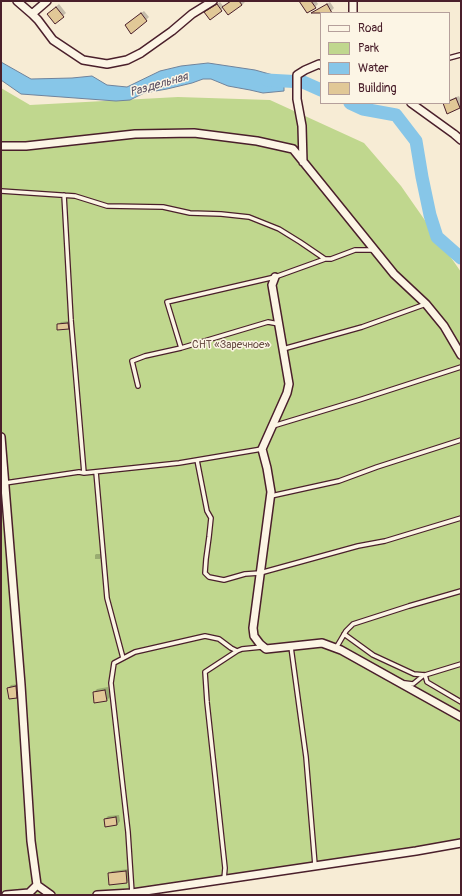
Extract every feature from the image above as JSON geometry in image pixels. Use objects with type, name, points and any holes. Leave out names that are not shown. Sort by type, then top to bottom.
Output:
[{"type":"street","points":[[17,1],[32,14],[53,40],[83,60],[107,64],[127,60],[141,53],[172,31],[192,14],[213,1]]},
{"type":"street","points":[[32,14],[48,1]]},
{"type":"street","points":[[353,1],[353,12]]},
{"type":"street","points":[[303,162],[302,126],[297,99],[297,75],[305,70],[320,64]]},
{"type":"street","points":[[412,104],[461,140]]},
{"type":"street","points":[[1,146],[26,146],[135,134],[194,133],[257,141],[293,149],[394,274],[426,304],[444,326],[461,355]]},
{"type":"street","points":[[275,277],[272,285],[289,384],[287,393],[262,449],[267,468],[271,496],[253,628],[254,636],[266,649],[322,643],[336,648],[461,717]]},
{"type":"street","points":[[1,437],[21,685],[31,841],[37,885],[51,895]]},
{"type":"street","points":[[97,895],[132,893],[461,843]]},
{"type":"street","points":[[6,895],[30,892],[37,885]]},
{"type":"lane","points":[[450,58],[460,55]]},
{"type":"lane","points":[[1,191],[75,196],[107,206],[163,207],[190,213],[249,217],[279,229],[325,259]]},
{"type":"lane","points":[[64,195],[70,320],[84,473]]},
{"type":"lane","points":[[181,348],[167,302],[275,277],[355,250],[374,250]]},
{"type":"lane","points":[[283,349],[362,327],[426,304]]},
{"type":"lane","points":[[138,386],[132,361],[145,356],[181,348],[268,322],[279,324]]},
{"type":"lane","points":[[272,426],[461,367]]},
{"type":"lane","points":[[271,496],[339,481],[461,440]]},
{"type":"lane","points":[[5,483],[80,472],[96,472],[179,463],[262,449]]},
{"type":"lane","points":[[197,460],[207,511],[211,518],[205,573],[209,577],[224,580],[244,574],[260,573],[358,546],[385,541],[461,518]]},
{"type":"lane","points":[[96,472],[106,598],[123,658]]},
{"type":"lane","points":[[336,648],[344,634],[353,624],[461,591]]},
{"type":"lane","points":[[344,634],[373,654],[414,674],[425,675]]},
{"type":"lane","points":[[132,893],[128,832],[111,683],[114,663],[135,652],[205,636],[219,639],[231,648],[238,651]]},
{"type":"lane","points":[[224,879],[225,868],[207,710],[205,672],[242,649],[263,647]]},
{"type":"lane","points":[[291,647],[306,757],[315,866]]},
{"type":"lane","points":[[400,683],[413,684],[425,675],[461,664]]},
{"type":"lane","points":[[425,675],[426,682],[461,702]]},
{"type":"green space","name":"СНТ «Заречное»","points":[[1,88],[30,105],[178,97],[270,100],[364,143],[401,186],[461,272],[461,840],[416,851],[114,895],[1,895]]},
{"type":"water","points":[[1,62],[31,79],[92,76],[107,85],[127,87],[160,71],[181,66],[208,63],[255,70],[273,75],[284,81],[284,91],[263,93],[228,86],[211,79],[203,79],[167,89],[144,93],[130,100],[116,101],[21,94],[1,80]]},
{"type":"building","points":[[231,1],[239,1],[242,5],[228,15],[222,7]]},
{"type":"building","points":[[299,1],[311,1],[316,8],[307,13]]},
{"type":"building","points":[[217,4],[222,11],[210,20],[204,12]]},
{"type":"building","points":[[327,4],[331,12],[320,12],[311,13]]},
{"type":"building","points":[[56,7],[64,17],[55,24],[47,14]]},
{"type":"building","points":[[141,13],[147,21],[131,34],[125,25]]},
{"type":"building","points":[[456,98],[460,108],[447,114],[443,104],[450,104],[450,101]]},
{"type":"building","points":[[68,323],[69,329],[57,330],[57,324]]},
{"type":"building","points":[[16,686],[17,698],[9,699],[7,688]]},
{"type":"building","points":[[105,690],[107,701],[94,703],[93,692]]},
{"type":"building","points":[[116,817],[117,825],[105,827],[104,819]]},
{"type":"building","points":[[126,871],[127,883],[109,885],[108,873]]},
{"type":"waterway","name":"Раздельная","points":[[267,80],[303,82],[320,90]]},
{"type":"waterway","name":"Раздельная","points":[[352,104],[363,109],[396,115],[416,141],[430,215],[437,237],[461,258]]}]
